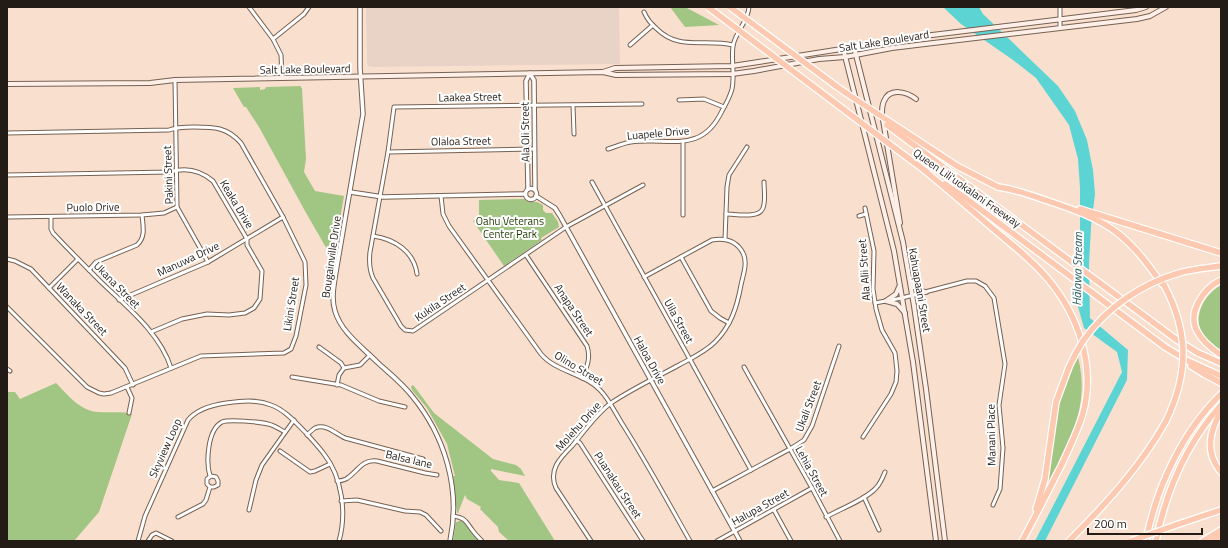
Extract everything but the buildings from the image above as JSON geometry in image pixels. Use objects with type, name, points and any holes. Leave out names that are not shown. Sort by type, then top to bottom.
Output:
[{"type":"highway","name":"Queen Liliʻuokalani Freeway","points":[[708,7],[924,170],[964,197],[1165,347],[1188,362],[1221,376]]},
{"type":"highway","name":"Queen Liliʻuokalani Freeway","points":[[730,7],[1177,340],[1198,353],[1221,363]]},
{"type":"highway","points":[[846,93],[957,166],[998,187],[1008,188],[1063,206],[1098,214],[1221,253]]},
{"type":"highway","points":[[924,170],[1030,260],[1052,285],[1065,303],[1079,334],[1086,362],[1087,388],[1084,412],[1037,515],[1022,541]]},
{"type":"highway","points":[[1069,541],[1118,489],[1148,452],[1173,406],[1183,365],[1182,336],[1178,319],[1164,285],[1136,250],[1120,235],[1077,210]]},
{"type":"highway","points":[[1022,541],[1039,503],[1045,479],[1056,402],[1068,367],[1083,341],[1099,321],[1114,307],[1152,283],[1179,273],[1221,266]]},
{"type":"highway","points":[[1221,280],[1211,286],[1201,297],[1196,310],[1195,320],[1196,330],[1200,336],[1209,346],[1221,355]]},
{"type":"highway","points":[[1165,347],[1197,370],[1221,383]]},
{"type":"highway","points":[[1145,541],[1152,515],[1171,468],[1181,448],[1195,425],[1220,392]]},
{"type":"highway","points":[[1156,541],[1163,511],[1180,468],[1199,434],[1221,405]]},
{"type":"highway","points":[[1221,411],[1214,426],[1210,441],[1214,462],[1221,472]]},
{"type":"highway","points":[[1131,541],[1221,510]]},
{"type":"highway","points":[[1203,541],[1221,530]]},
{"type":"highway","points":[[1213,541],[1221,536]]},
{"type":"main road","name":"Salt Lake Boulevard","points":[[603,72],[616,68],[732,66],[843,48],[963,31],[1136,10],[1146,7]]},
{"type":"main road","name":"Salt Lake Boulevard","points":[[7,84],[150,83],[175,80],[603,72],[616,75],[732,74],[787,66],[819,59],[846,57],[892,48],[1150,16],[1166,7]]},
{"type":"main road","name":"Kahuapaani Street","points":[[854,47],[903,242],[926,389],[945,541]]},
{"type":"main road","name":"Kahuapaani Street","points":[[843,48],[892,243],[913,362],[936,541]]},
{"type":"main road","points":[[903,242],[898,204],[882,114],[882,106],[886,97],[896,92],[907,93],[916,99]]},
{"type":"main road","points":[[910,281],[916,289],[926,292]]},
{"type":"main road","points":[[886,301],[896,294],[900,286]]},
{"type":"main road","points":[[886,301],[897,304],[905,314]]},
{"type":"street","points":[[249,7],[273,39],[281,55],[282,78]]},
{"type":"street","points":[[273,39],[304,14],[309,7]]},
{"type":"street","name":"Bougainville Drive","points":[[360,7],[363,114],[334,289],[333,298],[335,312],[343,328],[412,394],[433,426],[442,446],[449,470],[452,489],[453,516],[450,541]]},
{"type":"street","points":[[644,12],[647,19],[666,37],[681,42],[718,42],[733,45],[748,16],[750,7]]},
{"type":"street","points":[[1060,7],[1060,28]]},
{"type":"street","points":[[630,45],[653,25]]},
{"type":"street","name":"Luapele Drive","points":[[608,149],[631,142],[683,142],[697,138],[709,131],[718,120],[732,88],[733,45]]},
{"type":"street","name":"Ala Oli Street","points":[[528,189],[526,81],[530,74],[534,80],[535,190]]},
{"type":"street","name":"Pakini Street","points":[[175,80],[177,207],[208,262]]},
{"type":"street","points":[[679,100],[704,99],[724,107]]},
{"type":"street","points":[[573,104],[574,134]]},
{"type":"street","name":"Laakea Street","points":[[394,107],[642,104]]},
{"type":"street","name":"Kukila Street","points":[[394,107],[369,265],[373,278],[401,326],[406,330],[413,331],[417,329],[526,256],[566,227],[643,185]]},
{"type":"street","name":"Likini Street","points":[[7,133],[169,130],[175,128],[213,127],[232,134],[241,143],[283,217],[305,262],[306,285],[296,336],[291,348],[284,352],[201,356],[133,385],[104,394],[90,389],[7,307]]},
{"type":"street","points":[[683,142],[683,215]]},
{"type":"street","points":[[644,277],[712,240],[725,239],[727,187],[729,176],[746,147]]},
{"type":"street","name":"Olaloa Street","points":[[388,152],[534,149]]},
{"type":"street","name":"Keaka Drive","points":[[7,175],[170,172],[177,170],[197,171],[208,176],[213,181],[247,239],[247,244],[262,271],[260,299],[254,308],[245,313],[229,315],[207,314],[182,319],[151,332]]},
{"type":"street","name":"Uila Street","points":[[592,182],[751,470]]},
{"type":"street","points":[[726,214],[752,215],[760,212],[763,207],[764,182]]},
{"type":"street","points":[[531,188],[535,190],[536,196],[533,200],[529,200],[525,194],[528,189],[531,188]]},
{"type":"street","points":[[350,192],[379,196],[525,194]]},
{"type":"street","name":"Olino Street","points":[[442,196],[443,214],[447,222],[543,357],[599,389],[610,404],[645,460],[690,541]]},
{"type":"street","name":"Haloa Drive","points":[[536,196],[554,208],[566,227],[740,541]]},
{"type":"street","name":"Puolo Drive","points":[[7,217],[142,215],[164,213],[177,207]]},
{"type":"street","name":"Ala Alii Street","points":[[864,437],[890,397],[897,375],[895,353],[882,330],[875,303],[873,289],[874,251],[865,208]]},
{"type":"street","points":[[859,216],[866,214]]},
{"type":"street","points":[[89,270],[96,262],[137,245],[142,241],[144,235],[142,215]]},
{"type":"street","name":"Ukana Street","points":[[51,216],[51,229],[53,234],[151,332],[163,350],[171,368]]},
{"type":"street","name":"Manuwa Drive","points":[[119,300],[208,262],[283,217]]},
{"type":"street","points":[[373,236],[394,242],[404,249],[415,263],[417,274]]},
{"type":"street","name":"Molehu Drive","points":[[591,541],[556,488],[554,478],[556,464],[610,404],[690,359],[708,348],[716,341],[729,323],[738,302],[745,264],[744,256],[740,248],[734,243],[725,239]]},
{"type":"street","name":"Anapa Street","points":[[526,256],[585,342],[589,357],[588,364],[582,378]]},
{"type":"street","points":[[681,257],[712,311],[729,323]]},
{"type":"street","name":"Wanaka Street","points":[[7,259],[15,261],[31,269],[125,368],[133,385]]},
{"type":"street","points":[[49,288],[78,259]]},
{"type":"street","name":"Manani Place","points":[[875,303],[902,298],[967,281],[976,281],[985,286],[994,298],[1005,364],[998,406],[1003,448],[1000,489],[993,505]]},
{"type":"street","name":"Ukali Street","points":[[712,491],[804,440],[811,429],[839,346]]},
{"type":"street","points":[[319,347],[340,362],[344,368]]},
{"type":"street","points":[[337,385],[339,375],[344,368],[360,365],[370,355]]},
{"type":"street","name":"Lehia Street","points":[[744,367],[840,541]]},
{"type":"street","points":[[292,377],[344,386],[379,401],[406,407]]},
{"type":"street","points":[[127,387],[132,398],[129,413]]},
{"type":"street","name":"Skyview Loop","points":[[138,541],[145,516],[186,423],[192,415],[203,409],[220,404],[251,401],[271,405],[283,411],[294,420],[324,454],[337,481],[341,501],[342,527],[339,541]]},
{"type":"street","points":[[249,510],[258,472],[266,457],[294,420]]},
{"type":"street","points":[[178,517],[204,504],[206,500],[210,487],[207,481],[210,476],[208,469],[209,447],[216,428],[221,423],[228,421],[264,423],[275,426],[284,432]]},
{"type":"street","points":[[307,435],[315,428],[326,428],[344,438],[423,459]]},
{"type":"street","name":"Puanakau Street","points":[[576,440],[580,443],[643,541]]},
{"type":"street","points":[[280,451],[309,472],[315,472],[330,464]]},
{"type":"street","name":"Balsa lane","points":[[337,481],[348,478],[362,464],[371,460],[437,475]]},
{"type":"street","points":[[826,517],[864,497],[877,488],[885,472]]},
{"type":"street","points":[[210,476],[216,477],[218,482],[216,487],[210,487]]},
{"type":"street","name":"Halupa Street","points":[[717,541],[812,488]]},
{"type":"street","points":[[864,497],[880,530]]},
{"type":"street","points":[[341,501],[357,500],[405,511],[420,512],[426,515],[441,530]]},
{"type":"street","points":[[774,510],[791,541]]},
{"type":"street","points":[[453,516],[460,517],[466,521],[473,532],[482,541]]},
{"type":"street","points":[[148,541],[153,534],[156,533],[172,541]]},
{"type":"shaded area","points":[[366,7],[619,7],[620,64],[368,66]]},
{"type":"green space","points":[[670,7],[685,7],[719,25],[685,27]]},
{"type":"green space","points":[[301,86],[306,159],[304,172],[315,191],[344,196],[332,258],[259,127],[246,107],[244,107],[233,88],[260,87],[260,90],[265,89],[266,87]]},
{"type":"green space","name":"Oahu Veterans Center Park","points":[[524,199],[529,202],[537,202],[543,205],[543,210],[546,213],[552,213],[558,222],[559,227],[541,238],[542,240],[504,266],[473,221],[479,216],[479,200]]},
{"type":"green space","points":[[1221,285],[1221,354],[1205,339],[1201,332],[1199,316],[1204,302],[1214,290]]},
{"type":"green space","points":[[1078,357],[1082,393],[1079,409],[1069,441],[1046,488],[1060,399],[1068,376]]},
{"type":"green space","points":[[56,383],[75,402],[86,409],[98,412],[120,412],[132,414],[99,512],[74,541],[7,541],[7,392],[15,392],[20,399]]},
{"type":"green space","points":[[412,385],[434,413],[493,459],[516,465],[521,469],[525,476],[491,469],[491,471],[499,480],[519,483],[555,541],[509,541],[499,532],[498,527],[480,509],[481,507],[467,499],[465,495],[457,513],[453,476],[455,476],[447,444],[427,408],[412,390]]},
{"type":"green space","points":[[466,521],[482,541],[453,541],[456,522]]},
{"type":"water","points":[[943,7],[979,7],[983,14],[1058,86],[1075,111],[1087,140],[1093,170],[1095,194],[1091,227],[1089,265],[1090,318],[1128,350],[1127,380],[1045,541],[1035,541],[1122,372],[1117,352],[1084,328],[1077,303],[1080,188],[1078,159],[1069,125],[1036,78],[961,24]]},
{"type":"water label","name":"Hālawa Stream","points":[[1077,269]]}]
